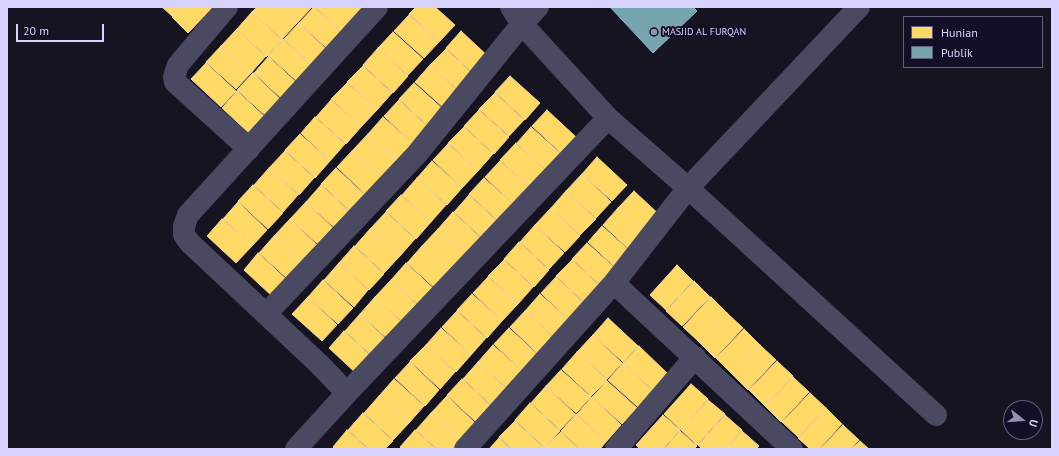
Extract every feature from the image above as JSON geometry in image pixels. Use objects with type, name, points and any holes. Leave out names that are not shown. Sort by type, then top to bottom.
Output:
[{"type":"street","points":[[228,7],[178,65],[174,77],[175,82],[249,149]]},
{"type":"street","points":[[347,393],[318,363],[190,243],[184,235],[184,226],[188,215],[377,7]]},
{"type":"street","points":[[266,314],[417,154],[517,16],[538,7]]},
{"type":"street","points":[[465,449],[614,283],[688,188],[858,7]]},
{"type":"street","points":[[517,16],[608,118],[688,188],[936,415]]},
{"type":"street","points":[[296,449],[347,393],[608,118]]},
{"type":"street","points":[[614,283],[792,449]]},
{"type":"street","points":[[622,447],[695,357]]},
{"type":"building: Hunian","points":[[162,7],[181,7],[172,16]]},
{"type":"building: Hunian","points":[[182,7],[213,7],[188,33],[172,17]]},
{"type":"building: Hunian","points":[[257,7],[280,7],[297,23],[282,39],[252,12]]},
{"type":"building: Hunian","points":[[280,7],[312,7],[297,23]]},
{"type":"building: Hunian","points":[[314,7],[344,34],[329,50],[299,23]]},
{"type":"building: Hunian","points":[[315,7],[348,7],[359,17],[343,33]]},
{"type":"building: Hunian","points":[[348,7],[369,7],[359,17]]},
{"type":"building: Hunian","points":[[416,7],[435,7],[455,25],[439,42],[409,14]]},
{"type":"building: Hunian","points":[[252,12],[282,40],[266,57],[237,29]]},
{"type":"building: Hunian","points":[[409,15],[439,42],[424,58],[394,31]]},
{"type":"building: Hunian","points":[[299,23],[328,51],[313,67],[284,39]]},
{"type":"building: Hunian","points":[[237,29],[266,56],[251,73],[221,46]]},
{"type":"building: Hunian","points":[[461,31],[491,59],[476,76],[446,48]]},
{"type":"building: Hunian","points":[[393,32],[423,59],[408,75],[378,48]]},
{"type":"building: Hunian","points":[[283,39],[313,67],[298,84],[268,56]]},
{"type":"building: Hunian","points":[[221,46],[251,73],[236,89],[206,62]]},
{"type":"building: Hunian","points":[[378,48],[408,76],[393,93],[363,65]]},
{"type":"building: Hunian","points":[[446,49],[475,76],[460,92],[430,65]]},
{"type":"building: Hunian","points":[[269,56],[299,83],[283,100],[254,73]]},
{"type":"building: Hunian","points":[[206,63],[236,91],[221,107],[191,79]]},
{"type":"building: Hunian","points":[[430,65],[460,93],[445,109],[415,82]]},
{"type":"building: Hunian","points":[[363,66],[392,93],[377,110],[347,82]]},
{"type":"building: Hunian","points":[[253,73],[282,101],[267,117],[237,90]]},
{"type":"building: Hunian","points":[[510,76],[540,103],[525,120],[495,92]]},
{"type":"building: Hunian","points":[[347,83],[377,110],[361,127],[331,99]]},
{"type":"building: Hunian","points":[[414,83],[444,110],[429,127],[399,99]]},
{"type":"building: Hunian","points":[[237,91],[266,118],[251,135],[222,108]]},
{"type":"building: Hunian","points":[[495,93],[524,120],[509,136],[479,109]]},
{"type":"building: Hunian","points":[[331,100],[361,127],[346,144],[316,117]]},
{"type":"building: Hunian","points":[[399,100],[428,127],[413,144],[384,116]]},
{"type":"building: Hunian","points":[[479,110],[509,137],[494,154],[464,126]]},
{"type":"building: Hunian","points":[[547,110],[576,137],[561,153],[532,126]]},
{"type":"building: Hunian","points":[[315,117],[345,144],[330,161],[301,133]]},
{"type":"building: Hunian","points":[[383,117],[413,144],[398,161],[368,134]]},
{"type":"building: Hunian","points":[[464,127],[493,154],[478,171],[448,143]]},
{"type":"building: Hunian","points":[[531,127],[561,154],[546,170],[516,144]]},
{"type":"building: Hunian","points":[[300,134],[330,161],[315,178],[285,150]]},
{"type":"building: Hunian","points":[[368,134],[398,161],[382,178],[352,151]]},
{"type":"building: Hunian","points":[[516,143],[546,171],[530,188],[500,160]]},
{"type":"building: Hunian","points":[[448,144],[478,171],[462,188],[433,160]]},
{"type":"building: Hunian","points":[[285,151],[314,178],[299,195],[269,168]]},
{"type":"building: Hunian","points":[[352,151],[382,178],[366,195],[337,167]]},
{"type":"building: Hunian","points":[[597,157],[627,185],[612,201],[582,174]]},
{"type":"building: Hunian","points":[[432,161],[462,188],[447,205],[417,178]]},
{"type":"building: Hunian","points":[[500,161],[530,188],[514,205],[485,177]]},
{"type":"building: Hunian","points":[[269,168],[298,195],[283,212],[254,185]]},
{"type":"building: Hunian","points":[[336,168],[366,196],[351,212],[321,184]]},
{"type":"building: Hunian","points":[[582,174],[611,202],[596,218],[566,191]]},
{"type":"building: Hunian","points":[[417,178],[446,205],[431,222],[402,195]]},
{"type":"building: Hunian","points":[[484,178],[514,205],[499,222],[469,194]]},
{"type":"building: Hunian","points":[[253,185],[283,213],[268,229],[238,201]]},
{"type":"building: Hunian","points":[[321,185],[350,212],[336,229],[306,202]]},
{"type":"building: Hunian","points":[[566,191],[596,219],[580,235],[551,208]]},
{"type":"building: Hunian","points":[[634,191],[664,219],[648,236],[618,208]]},
{"type":"building: Hunian","points":[[401,195],[431,222],[416,239],[386,211]]},
{"type":"building: Hunian","points":[[469,195],[498,222],[483,239],[454,212]]},
{"type":"building: Hunian","points":[[238,202],[267,230],[252,246],[223,219]]},
{"type":"building: Hunian","points":[[306,202],[335,230],[320,246],[290,219]]},
{"type":"building: Hunian","points":[[551,208],[580,236],[565,252],[535,225]]},
{"type":"building: Hunian","points":[[618,208],[648,236],[633,253],[603,225]]},
{"type":"building: Hunian","points":[[386,212],[415,239],[400,256],[370,229]]},
{"type":"building: Hunian","points":[[453,212],[483,240],[467,256],[438,229]]},
{"type":"building: Hunian","points":[[222,219],[252,246],[236,263],[207,236]]},
{"type":"building: Hunian","points":[[290,219],[319,247],[304,263],[274,236]]},
{"type":"building: Hunian","points":[[535,225],[564,253],[549,269],[520,242]]},
{"type":"building: Hunian","points":[[602,226],[632,253],[617,269],[588,242]]},
{"type":"building: Hunian","points":[[370,229],[400,256],[384,273],[355,246]]},
{"type":"building: Hunian","points":[[438,229],[467,256],[452,273],[422,246]]},
{"type":"building: Hunian","points":[[274,236],[304,263],[289,280],[259,253]]},
{"type":"building: Hunian","points":[[519,242],[549,270],[534,287],[504,259]]},
{"type":"building: Hunian","points":[[587,243],[617,270],[602,287],[572,259]]},
{"type":"building: Hunian","points":[[354,246],[384,274],[369,290],[339,263]]},
{"type":"building: Hunian","points":[[422,246],[452,273],[437,290],[407,263]]},
{"type":"building: Hunian","points":[[258,253],[288,281],[273,297],[244,270]]},
{"type":"building: Hunian","points":[[504,260],[533,287],[518,304],[488,276]]},
{"type":"building: Hunian","points":[[572,260],[601,287],[586,304],[556,276]]},
{"type":"building: Hunian","points":[[339,263],[368,290],[354,307],[324,280]]},
{"type":"building: Hunian","points":[[406,263],[436,291],[421,307],[391,280]]},
{"type":"building: Hunian","points":[[677,265],[693,281],[666,310],[650,295]]},
{"type":"building: Hunian","points":[[488,277],[518,304],[502,321],[473,293]]},
{"type":"building: Hunian","points":[[556,277],[585,304],[570,321],[541,293]]},
{"type":"building: Hunian","points":[[323,280],[353,308],[338,324],[308,297]]},
{"type":"building: Hunian","points":[[391,280],[421,308],[405,324],[375,297]]},
{"type":"building: Hunian","points":[[694,281],[710,297],[682,326],[666,311]]},
{"type":"building: Hunian","points":[[472,294],[502,321],[487,338],[457,310]]},
{"type":"building: Hunian","points":[[540,294],[570,321],[555,338],[525,311]]},
{"type":"building: Hunian","points":[[308,297],[337,325],[322,341],[292,314]]},
{"type":"building: Hunian","points":[[375,297],[405,325],[390,341],[360,314]]},
{"type":"building: Hunian","points":[[711,297],[727,313],[699,342],[683,327]]},
{"type":"building: Hunian","points":[[457,311],[486,338],[471,355],[442,327]]},
{"type":"building: Hunian","points":[[525,311],[554,338],[539,355],[510,327]]},
{"type":"building: Hunian","points":[[727,313],[743,328],[715,358],[699,342]]},
{"type":"building: Hunian","points":[[360,314],[389,342],[374,358],[345,331]]},
{"type":"building: Hunian","points":[[608,318],[638,346],[623,362],[593,335]]},
{"type":"building: Hunian","points":[[441,328],[471,355],[456,372],[426,345]]},
{"type":"building: Hunian","points":[[509,328],[539,356],[523,372],[494,344]]},
{"type":"building: Hunian","points":[[744,329],[760,345],[732,374],[716,358]]},
{"type":"building: Hunian","points":[[344,331],[374,359],[359,376],[329,348]]},
{"type":"building: Hunian","points":[[593,335],[622,363],[607,379],[577,352]]},
{"type":"building: Hunian","points":[[426,345],[455,372],[440,389],[410,361]]},
{"type":"building: Hunian","points":[[493,345],[523,372],[508,389],[478,362]]},
{"type":"building: Hunian","points":[[760,345],[776,360],[748,390],[732,374]]},
{"type":"building: Hunian","points":[[639,346],[668,374],[653,390],[623,363]]},
{"type":"building: Hunian","points":[[577,352],[607,380],[591,396],[562,369]]},
{"type":"building: Hunian","points":[[777,361],[793,376],[765,406],[749,390]]},
{"type":"building: Hunian","points":[[410,362],[439,390],[425,406],[395,378]]},
{"type":"building: Hunian","points":[[478,362],[507,389],[492,406],[463,379]]},
{"type":"building: Hunian","points":[[623,363],[653,391],[638,407],[608,380]]},
{"type":"building: Hunian","points":[[561,370],[591,397],[576,413],[546,386]]},
{"type":"building: Hunian","points":[[793,377],[809,392],[781,422],[765,406]]},
{"type":"building: Hunian","points":[[394,379],[424,406],[409,423],[379,396]]},
{"type":"building: Hunian","points":[[462,379],[492,407],[477,423],[447,395]]},
{"type":"building: Hunian","points":[[607,381],[637,408],[622,424],[592,397]]},
{"type":"building: Hunian","points":[[691,384],[708,399],[681,430],[664,414]]},
{"type":"building: Hunian","points":[[546,386],[575,414],[560,430],[531,403]]},
{"type":"building: Hunian","points":[[810,393],[826,408],[798,437],[782,422]]},
{"type":"building: Hunian","points":[[379,396],[409,423],[393,440],[364,413]]},
{"type":"building: Hunian","points":[[447,396],[476,424],[461,440],[431,413]]},
{"type":"building: Hunian","points":[[592,397],[621,425],[606,442],[577,414]]},
{"type":"building: Hunian","points":[[708,400],[725,414],[697,445],[681,430]]},
{"type":"building: Hunian","points":[[530,403],[560,431],[545,448],[515,420]]},
{"type":"building: Hunian","points":[[826,408],[842,424],[819,449],[810,449],[798,438]]},
{"type":"building: Hunian","points":[[363,413],[393,441],[385,449],[369,449],[348,430]]},
{"type":"building: Hunian","points":[[431,413],[461,440],[453,449],[437,449],[416,430]]},
{"type":"building: Hunian","points":[[576,414],[606,442],[600,449],[580,449],[561,431]]},
{"type":"building: Hunian","points":[[663,415],[680,430],[663,449],[640,449],[636,445]]},
{"type":"building: Hunian","points":[[725,415],[742,430],[725,449],[702,449],[698,445]]},
{"type":"building: Hunian","points":[[515,421],[544,449],[512,449],[499,437]]},
{"type":"building: Hunian","points":[[843,425],[859,440],[851,449],[820,449]]},
{"type":"building: Hunian","points":[[347,430],[368,449],[335,449],[333,447]]},
{"type":"building: Hunian","points":[[415,430],[436,449],[402,449],[400,447]]},
{"type":"building: Hunian","points":[[680,431],[697,446],[694,449],[664,449]]},
{"type":"building: Hunian","points":[[742,431],[759,446],[756,449],[725,449]]},
{"type":"building: Hunian","points":[[561,432],[579,449],[545,448]]},
{"type":"building: Hunian","points":[[499,438],[511,449],[489,449]]},
{"type":"building: Hunian","points":[[860,441],[869,449],[852,449]]},
{"type":"building: Publik","name":"MASJID AL FURQAN","points":[[610,7],[693,7],[697,11],[653,53]]},
{"type":"place","name":"MASJID AL FURQAN","points":[[654,32]]}]
